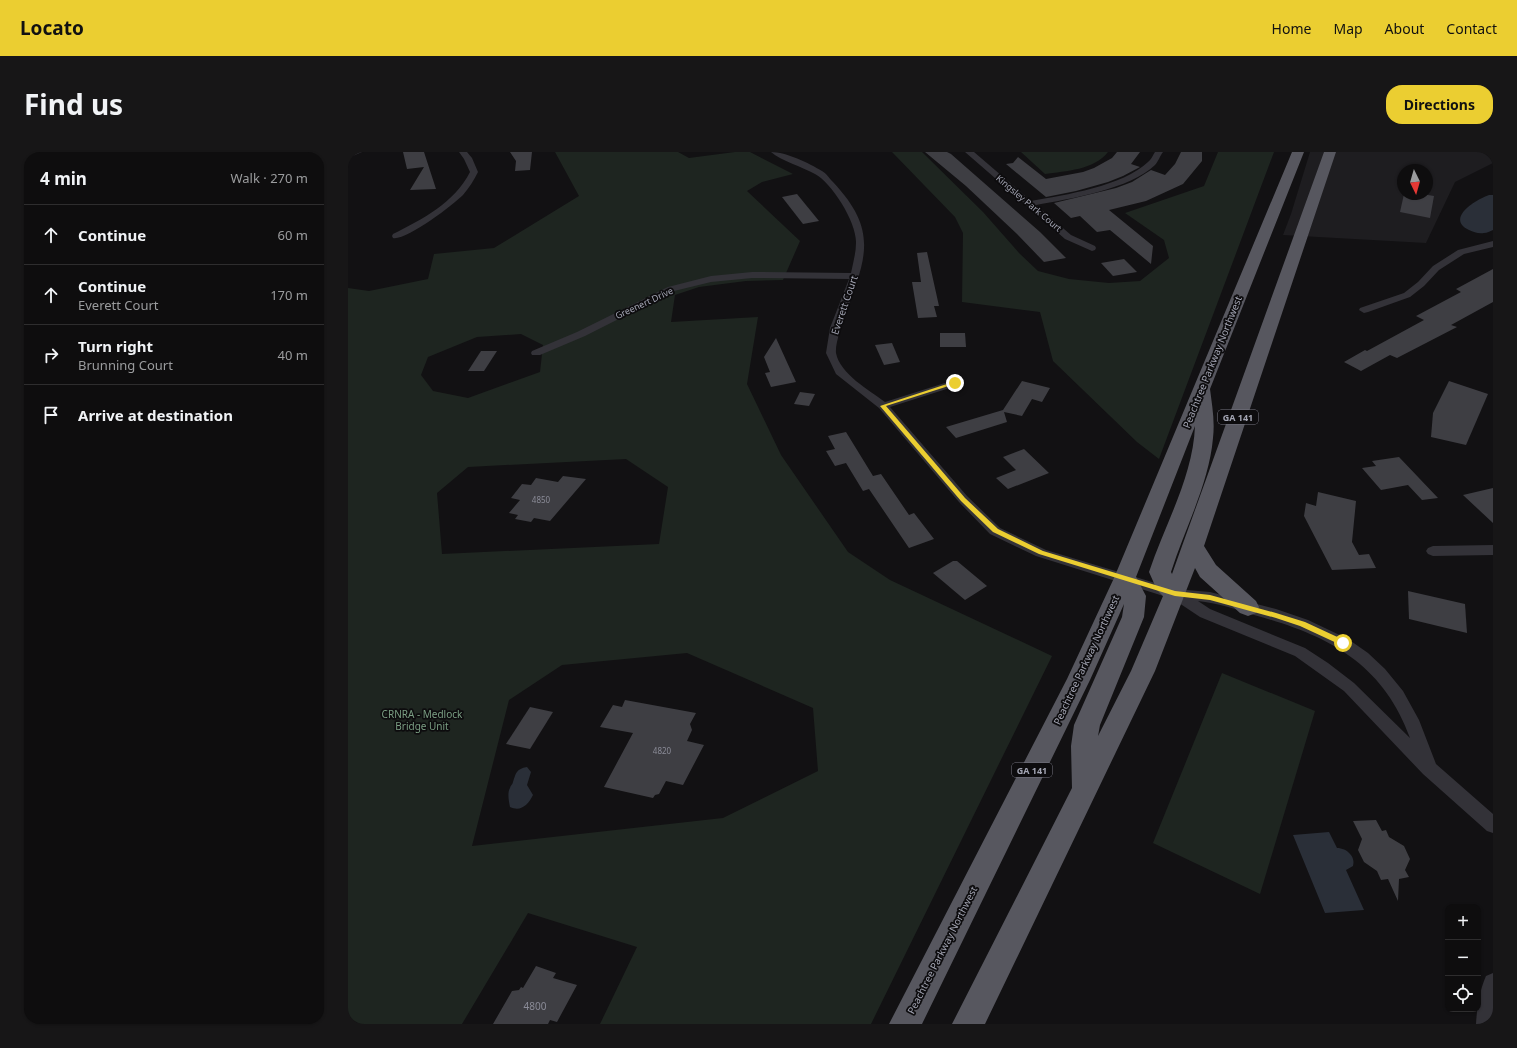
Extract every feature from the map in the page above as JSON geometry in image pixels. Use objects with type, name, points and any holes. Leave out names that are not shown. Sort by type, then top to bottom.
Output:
[{"type":"highway","points":[[1273,214],[1271,199],[1286,152]]},
{"type":"highway","name":"Peachtree Parkway Northwest","points":[[905,1024],[1074,686],[1125,578],[1298,152]]},
{"type":"highway","name":"GA 141","points":[[968,1024],[1084,793],[1143,671],[1175,594],[1330,152]]},
{"type":"highway","points":[[1175,594],[1165,584],[1160,572],[1201,460],[1206,423],[1201,389]]},
{"type":"highway","points":[[1193,546],[1208,571],[1248,607]]},
{"type":"highway","points":[[1084,793],[1084,746],[1087,725],[1133,617],[1137,599],[1133,587],[1125,578]]},
{"type":"street","points":[[348,156],[358,152]]},
{"type":"street","points":[[396,236],[416,226],[463,191],[474,172],[468,158],[463,152]]},
{"type":"street","name":"Everett Court","points":[[774,152],[820,173],[839,193],[852,213],[858,227],[861,242],[859,259],[835,328],[831,353],[841,374],[883,406],[963,500],[996,531],[1041,553],[1175,594]]},
{"type":"street","name":"Kingsley Park Court","points":[[969,152],[1068,237],[1092,248]]},
{"type":"street","points":[[1030,204],[1108,187],[1138,174],[1157,158],[1159,152]]},
{"type":"street","points":[[1364,310],[1407,295],[1421,284],[1436,268],[1461,252],[1493,244]]},
{"type":"street","name":"Greenert Drive","points":[[536,353],[581,334],[671,289],[711,279],[752,275],[854,276]]},
{"type":"street","points":[[883,406],[955,383]]},
{"type":"street","points":[[1432,551],[1493,550]]},
{"type":"street","points":[[1175,594],[1210,598],[1248,607],[1303,624],[1343,643],[1363,657],[1380,673],[1397,696],[1411,720],[1429,769]]},
{"type":"street","points":[[1175,594],[1205,613],[1300,652],[1323,667],[1349,687],[1429,769],[1493,825]]},
{"type":"street","points":[[1486,1024],[1488,1002],[1493,982]]},
{"type":"shaded area","points":[[1310,152],[1493,152],[1493,163],[1455,182],[1426,243],[1283,235]]},
{"type":"shaded area","points":[[1493,195],[1493,230],[1486,233],[1476,233],[1462,225],[1460,220],[1466,210],[1477,200]]},
{"type":"shaded area","points":[[527,767],[531,772],[527,785],[533,795],[524,807],[518,809],[510,807],[508,795],[510,787],[517,772]]},
{"type":"shaded area","points":[[1329,832],[1337,848],[1347,851],[1352,856],[1354,863],[1353,866],[1346,870],[1364,910],[1325,913],[1293,835]]},
{"type":"green space","name":"CRNRA - Medlock Bridge Unit","points":[[555,152],[678,152],[689,158],[735,152],[750,152],[793,174],[762,182],[747,191],[800,241],[783,280],[746,281],[699,287],[675,295],[671,322],[758,317],[747,384],[781,455],[848,552],[890,580],[1052,656],[871,1024],[600,1024],[637,947],[528,913],[462,1024],[348,1024],[348,288],[369,291],[428,279],[434,254],[494,248],[579,196]],"holes":[[[521,334],[543,345],[540,372],[468,398],[433,391],[421,375],[428,357],[477,337]],[[626,459],[668,487],[659,544],[442,554],[437,493],[468,467]],[[687,653],[813,708],[818,771],[723,818],[472,846],[509,700],[562,665]]]},
{"type":"green space","points":[[892,152],[922,152],[983,212],[1019,253],[1038,271],[1069,279],[1109,283],[1140,281],[1169,258],[1164,240],[1125,213],[1204,186],[1218,152],[1274,152],[1159,459],[1137,442],[1053,361],[1040,312],[962,302],[963,233],[955,217]]},
{"type":"green space","points":[[1021,152],[1108,152],[1095,163],[1079,169],[1045,174]]},
{"type":"green space","points":[[1222,673],[1315,711],[1260,894],[1153,843]]},
{"type":"building","points":[[403,152],[424,152],[436,189],[410,190],[424,167],[407,169]]},
{"type":"building","points":[[510,152],[532,152],[530,170],[515,171],[516,161]]},
{"type":"building","points":[[925,152],[947,152],[951,154],[1040,232],[1066,258],[1044,262],[1017,234],[966,186]]},
{"type":"building","points":[[1117,152],[1140,152],[1131,164],[1140,167],[1108,182],[1076,191],[1046,197],[1006,164],[1013,163],[1018,157],[1046,179],[1083,172],[1094,168],[1112,158]]},
{"type":"building","points":[[1181,152],[1202,152],[1202,161],[1183,184],[1146,201],[1109,210],[1153,246],[1151,264],[1110,230],[1097,232],[1080,216],[1071,218],[1054,203],[1116,188],[1132,182],[1151,170],[1165,175],[1175,164]]},
{"type":"building","points":[[797,194],[819,221],[803,224],[782,197]]},
{"type":"building","points":[[1434,196],[1430,218],[1400,212],[1403,200],[1433,200]]},
{"type":"building","points":[[927,252],[939,306],[934,306],[937,317],[918,318],[912,282],[921,282],[917,253]]},
{"type":"building","points":[[1124,259],[1137,272],[1113,276],[1101,263]]},
{"type":"building","points":[[1493,269],[1493,302],[1451,325],[1457,327],[1397,358],[1390,355],[1361,371],[1344,362],[1424,320],[1416,316],[1461,292],[1456,289]]},
{"type":"building","points":[[940,333],[965,333],[966,347],[940,347]]},
{"type":"building","points":[[776,338],[796,382],[771,387],[765,373],[770,372],[764,357]]},
{"type":"building","points":[[892,343],[900,362],[884,365],[875,345]]},
{"type":"building","points":[[481,351],[497,351],[484,371],[468,371]]},
{"type":"building","points":[[1022,381],[1050,388],[1042,402],[1032,399],[1022,416],[1004,412],[1007,422],[956,438],[946,427],[1003,410]]},
{"type":"building","points":[[1449,381],[1488,394],[1466,445],[1431,437],[1433,413]]},
{"type":"building","points":[[800,392],[815,394],[809,406],[794,404]]},
{"type":"building","points":[[846,432],[873,476],[881,474],[909,515],[914,513],[934,539],[909,548],[869,489],[863,491],[846,463],[835,466],[826,451],[835,449],[828,436]]},
{"type":"building","points":[[1024,449],[1049,473],[1008,489],[996,478],[1016,470],[1003,457]]},
{"type":"building","points":[[1399,457],[1438,498],[1422,500],[1408,485],[1381,490],[1362,468],[1376,466],[1372,461]]},
{"type":"building","points":[[563,476],[586,479],[550,521],[534,518],[531,522],[515,519],[518,515],[509,513],[520,500],[511,498],[522,484],[531,485],[536,478],[558,482]]},
{"type":"building","points":[[1493,488],[1493,523],[1463,495]]},
{"type":"building","points":[[1318,492],[1356,501],[1352,542],[1359,555],[1369,554],[1376,568],[1332,570],[1304,516],[1306,503],[1316,506]]},
{"type":"building","points":[[953,561],[957,561],[987,586],[965,600],[933,573]]},
{"type":"building","points":[[1408,591],[1465,604],[1467,633],[1409,619]]},
{"type":"building","points":[[625,700],[696,713],[690,724],[692,730],[687,741],[704,745],[683,785],[666,781],[659,794],[655,795],[653,798],[604,787],[633,733],[600,727],[613,705],[622,707]]},
{"type":"building","points":[[530,707],[553,712],[530,749],[506,744]]},
{"type":"building","points":[[1376,820],[1382,831],[1386,830],[1389,837],[1404,846],[1410,859],[1405,870],[1409,877],[1399,879],[1398,901],[1388,879],[1381,880],[1377,871],[1364,862],[1358,850],[1362,839],[1353,821]]},
{"type":"building","points":[[536,966],[556,973],[553,978],[577,985],[557,1022],[550,1020],[548,1024],[493,1024],[512,991],[519,990],[521,987],[523,988]]},
{"type":"route","points":[[955,383],[883,406],[963,500],[996,531],[1041,553],[1175,594],[1210,598],[1276,615],[1303,624],[1343,643]]}]
